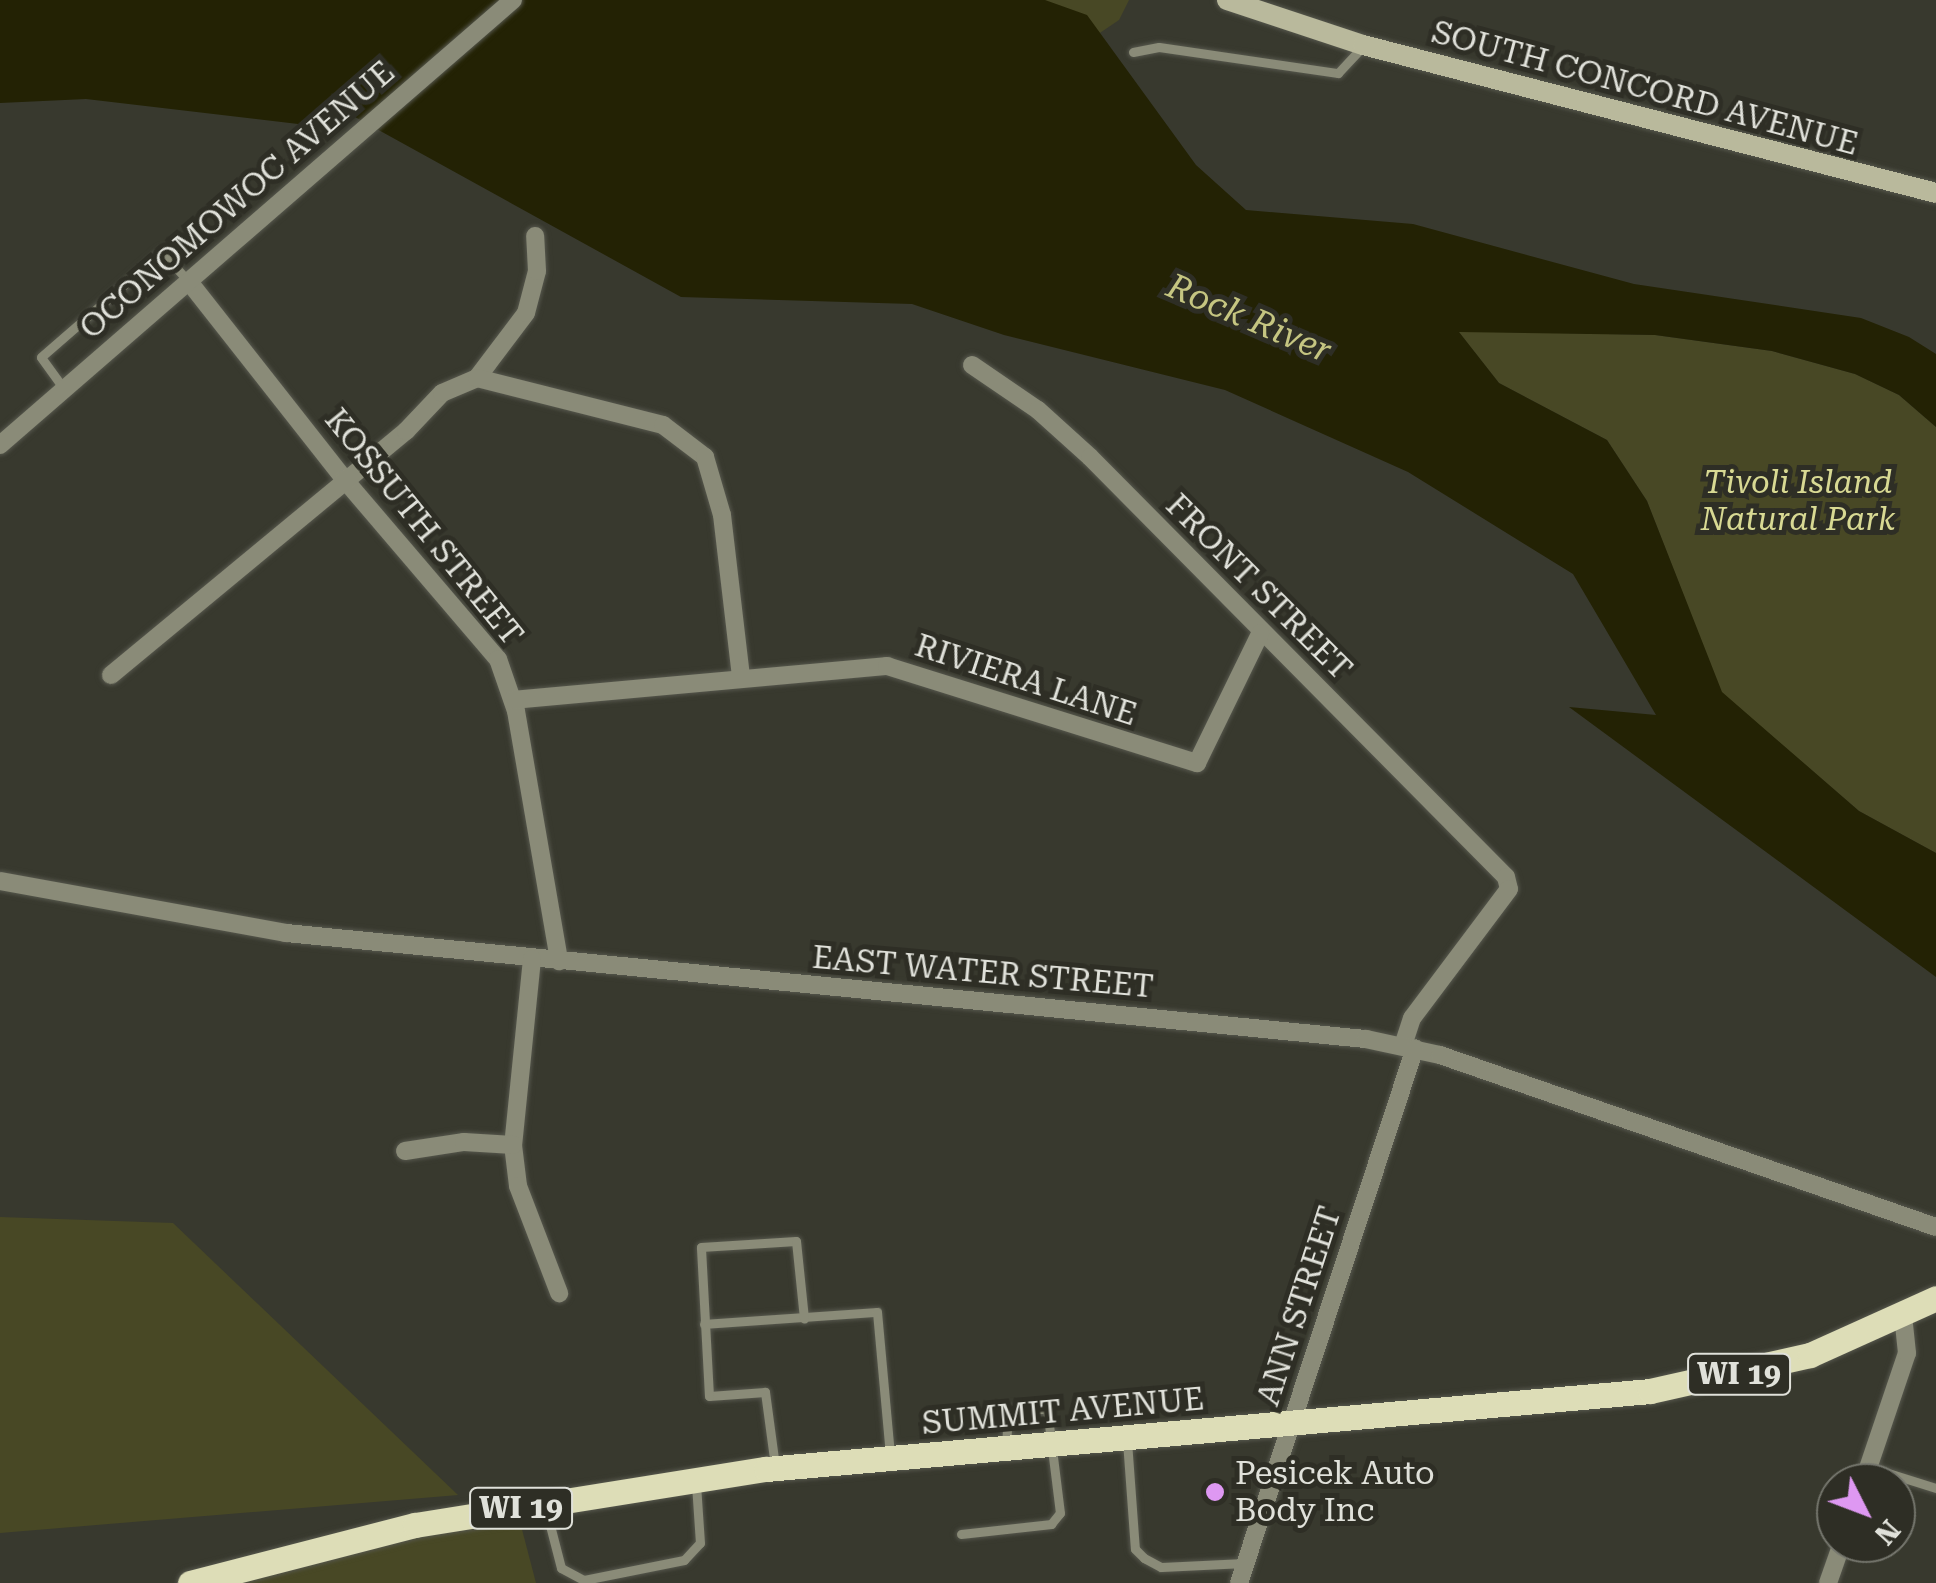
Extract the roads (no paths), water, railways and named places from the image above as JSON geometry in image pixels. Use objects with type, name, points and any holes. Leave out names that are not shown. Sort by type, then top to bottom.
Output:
[{"type":"main road","name":"SUMMIT AVENUE","points":[[190,1583],[415,1525],[775,1468],[1711,1380],[1810,1355],[1902,1317],[1936,1298]]},
{"type":"street","name":"OCONOMOWOC AVENUE","points":[[0,445],[513,0]]},
{"type":"street","name":"SOUTH CONCORD AVENUE","points":[[1227,0],[1363,45],[1936,193]]},
{"type":"street","points":[[111,675],[442,393],[477,378],[526,313],[537,271],[535,236]]},
{"type":"street","name":"KOSSUTH STREET","points":[[190,283],[344,479],[498,659],[513,700],[559,961]]},
{"type":"street","name":"FRONT STREET","points":[[972,365],[1038,410],[1090,457],[1260,634],[1493,864]]},
{"type":"street","points":[[477,378],[664,425],[705,458],[722,515],[740,677]]},
{"type":"street","name":"RIVIERA LANE","points":[[513,700],[887,666],[1197,763],[1260,634]]},
{"type":"street","name":"ANN STREET","points":[[1238,1583],[1409,1047],[1412,1018],[1510,889],[1493,864]]},
{"type":"street","name":"EAST WATER STREET","points":[[0,881],[257,929],[1409,1047],[1936,1227]]},
{"type":"street","points":[[532,958],[513,1145],[518,1186],[560,1293]]},
{"type":"street","points":[[405,1152],[464,1142],[513,1145]]},
{"type":"street","points":[[1870,1463],[1907,1352],[1902,1317]]},
{"type":"lane","points":[[1134,52],[1159,47],[1338,72],[1363,45]]},
{"type":"lane","points":[[64,390],[40,357],[162,252],[190,283]]},
{"type":"lane","points":[[775,1468],[766,1392],[708,1396],[701,1247],[796,1241],[804,1319]]},
{"type":"lane","points":[[704,1324],[878,1312],[890,1459]]},
{"type":"lane","points":[[961,1534],[1051,1524],[1060,1512],[1054,1444],[1046,1409],[1008,1410],[1006,1448]]},
{"type":"lane","points":[[1126,1438],[1136,1548],[1144,1558],[1161,1567],[1245,1562]]},
{"type":"lane","points":[[544,1505],[561,1568],[584,1580],[684,1560],[700,1543],[696,1481]]},
{"type":"water","name":"Rock River","points":[[0,0],[1045,0],[1087,15],[1196,165],[1246,210],[1413,224],[1634,284],[1861,318],[1909,337],[1936,354],[1936,427],[1899,395],[1855,374],[1772,351],[1655,335],[1459,332],[1499,383],[1607,440],[1647,501],[1722,692],[1859,811],[1936,853],[1936,977],[1569,707],[1656,715],[1573,574],[1408,472],[1225,390],[1004,335],[912,304],[681,297],[355,117],[315,126],[86,99],[0,103]]},
{"type":"place","name":"Pesicek Auto Body Inc","points":[[1215,1492]]},
{"type":"park label","name":"Tivoli Island Natural Park","points":[[1798,502]]}]
